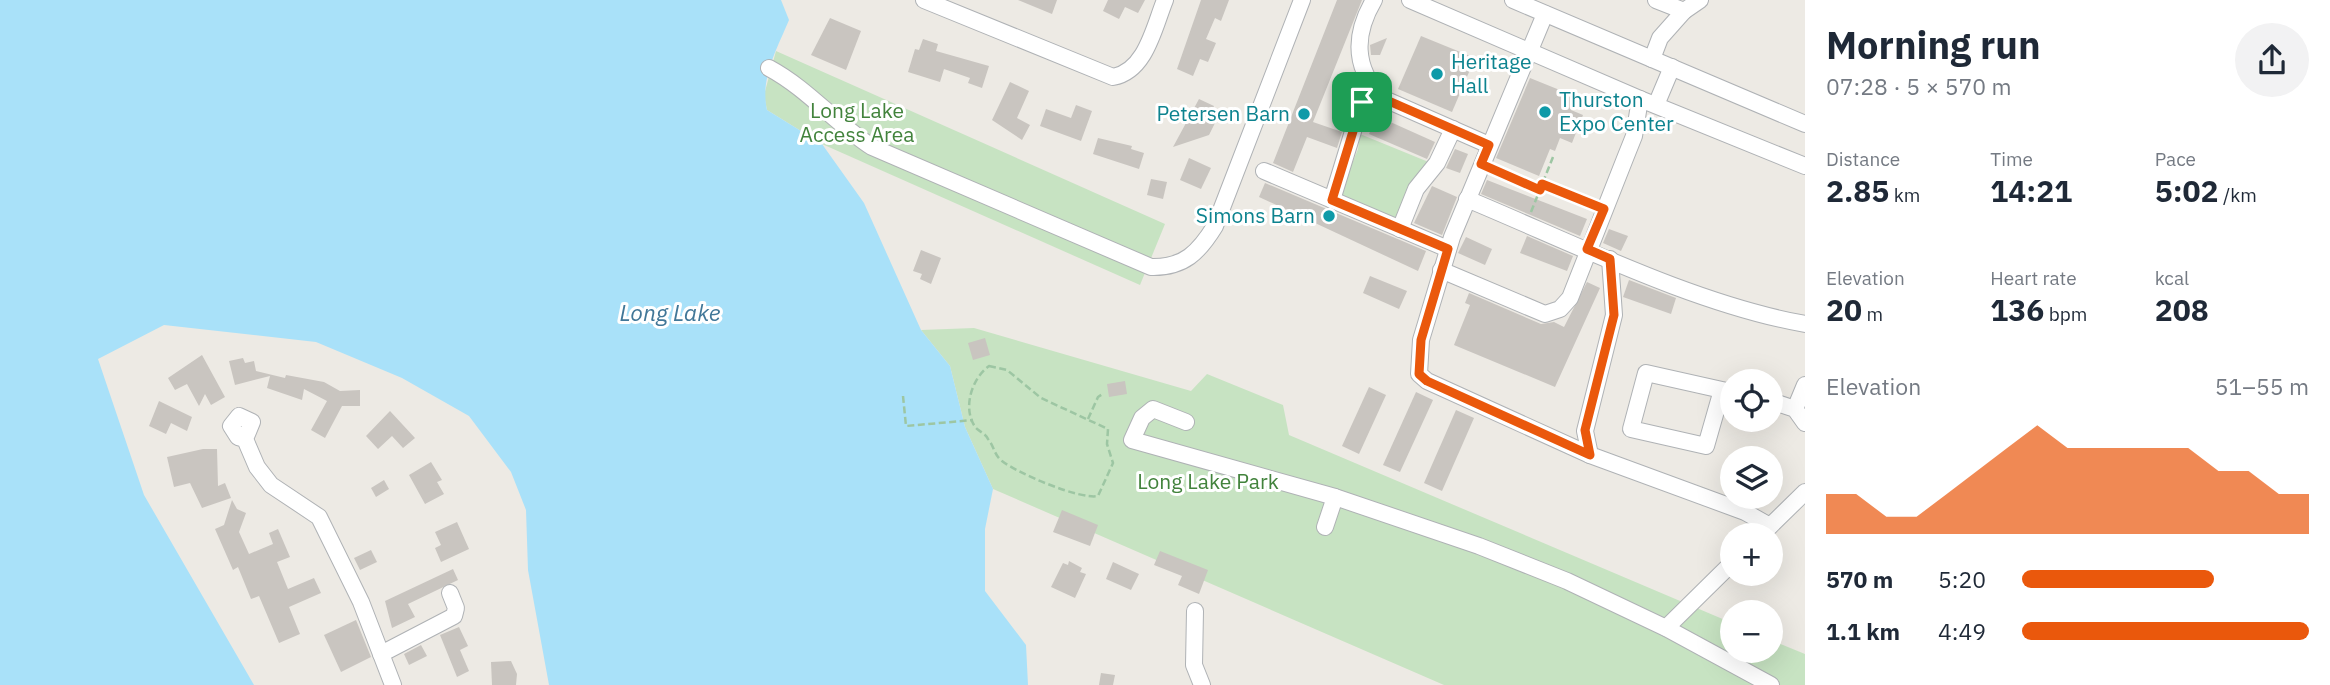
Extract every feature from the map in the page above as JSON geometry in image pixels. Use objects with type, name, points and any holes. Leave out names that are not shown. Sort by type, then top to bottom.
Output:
[{"type":"street","points":[[924,0],[1114,77],[1126,74],[1138,63],[1165,0]]},
{"type":"street","points":[[769,68],[794,81],[847,130],[872,147],[1152,267],[1164,267],[1185,261],[1202,247],[1215,226],[1303,0]]},
{"type":"street","points":[[1374,0],[1359,32],[1357,47],[1371,86],[1382,98],[1489,145]]},
{"type":"street","points":[[1410,0],[1640,99],[1805,166]]},
{"type":"street","points":[[1513,0],[1805,124]]},
{"type":"street","points":[[1656,0],[1684,11]]},
{"type":"street","points":[[1652,59],[1660,38],[1684,11],[1700,0]]},
{"type":"street","points":[[1545,14],[1466,199],[1448,249],[1421,340],[1419,374],[1427,381],[1590,455],[1733,507],[1754,523]]},
{"type":"street","points":[[1656,105],[1672,67]]},
{"type":"street","points":[[1332,200],[1362,102],[1371,86]]},
{"type":"street","points":[[1441,270],[1545,314],[1560,309],[1570,298],[1587,249],[1634,136],[1640,99]]},
{"type":"street","points":[[1400,229],[1416,189],[1437,163],[1453,129]]},
{"type":"street","points":[[1264,171],[1448,249]]},
{"type":"street","points":[[1466,199],[1610,259],[1760,316],[1805,324]]},
{"type":"street","points":[[1590,455],[1586,423],[1614,315],[1610,259]]},
{"type":"street","points":[[1646,373],[1727,391],[1706,446],[1631,429],[1646,373]]},
{"type":"street","points":[[1795,409],[1805,385]]},
{"type":"street","points":[[1783,405],[1795,409],[1805,423]]},
{"type":"street","points":[[1186,422],[1153,409],[1142,418],[1132,440],[1335,497],[1479,546],[1567,581],[1666,628],[1771,685]]},
{"type":"street","points":[[245,439],[257,467],[271,485],[319,517],[361,602],[393,685]]},
{"type":"street","points":[[1773,523],[1805,492]]},
{"type":"street","points":[[1325,527],[1335,497]]},
{"type":"street","points":[[1666,628],[1720,575]]},
{"type":"street","points":[[381,654],[454,616],[456,608],[450,593]]},
{"type":"street","points":[[1195,611],[1194,657],[1202,685]]},
{"type":"path","points":[[1527,224],[1553,157]]},
{"type":"path","points":[[1481,164],[1540,190]]},
{"type":"path","points":[[1542,184],[1604,209]]},
{"type":"path","points":[[989,366],[1007,370],[1041,398],[1088,419],[1108,429],[1107,444],[1113,463],[1101,492],[1093,497],[1061,488],[1001,461],[973,421],[970,390],[974,379],[989,366]]},
{"type":"path","points":[[1088,419],[1098,397],[1104,393]]},
{"type":"path","points":[[903,396],[906,426],[973,421]]},
{"type":"green space","name":"Long Lake Access Area","points":[[776,51],[1165,224],[1140,285],[822,144],[767,110],[764,95]]},
{"type":"green space","points":[[1360,134],[1431,163],[1419,173],[1398,218],[1394,220],[1345,200],[1341,191],[1358,149]]},
{"type":"green space","name":"Long Lake Park","points":[[974,328],[1191,391],[1207,374],[1283,405],[1289,435],[1720,618],[1720,663],[1783,663],[1783,645],[1805,654],[1805,685],[1444,685],[993,489],[965,427],[950,366],[921,330]]},
{"type":"water","name":"Long Lake","points":[[0,0],[781,0],[789,20],[768,75],[765,98],[767,110],[822,144],[864,203],[921,330],[950,366],[965,427],[993,489],[985,529],[985,591],[1026,645],[1028,685],[549,685],[528,570],[526,510],[511,472],[469,416],[402,378],[316,342],[164,325],[98,359],[144,495],[254,685],[0,685]]},
{"type":"building","points":[[1018,0],[1057,0],[1052,14]]},
{"type":"building","points":[[1108,0],[1145,0],[1138,13],[1125,7],[1119,19],[1103,11]]},
{"type":"building","points":[[1201,0],[1229,0],[1221,21],[1215,18],[1206,39],[1216,43],[1208,62],[1200,59],[1193,76],[1177,69]]},
{"type":"building","points":[[1337,0],[1362,0],[1313,122],[1342,132],[1337,148],[1307,137],[1293,172],[1273,163]]},
{"type":"building","points":[[830,18],[861,31],[846,70],[811,55]]},
{"type":"building","name":"Heritage Hall","points":[[1421,36],[1475,58],[1452,112],[1398,89]]},
{"type":"building","points":[[1387,38],[1380,55],[1371,55],[1370,45]]},
{"type":"building","points":[[923,39],[938,44],[936,51],[989,66],[982,88],[968,83],[970,78],[944,69],[940,82],[908,72],[915,49],[919,50]]},
{"type":"building","name":"Thurston Expo Center","points":[[1530,78],[1577,97],[1571,110],[1583,115],[1572,143],[1560,138],[1555,151],[1550,149],[1539,176],[1496,158]]},
{"type":"building","points":[[1010,82],[1029,91],[1017,118],[1030,125],[1022,140],[992,120]]},
{"type":"building","points":[[1199,99],[1214,106],[1208,120],[1215,123],[1209,135],[1173,147]]},
{"type":"building","points":[[1076,105],[1092,111],[1081,141],[1040,126],[1046,109],[1071,118]]},
{"type":"building","points":[[1377,116],[1435,142],[1427,159],[1369,134]]},
{"type":"building","points":[[1098,138],[1132,146],[1131,149],[1144,153],[1139,169],[1093,154]]},
{"type":"building","points":[[1455,149],[1468,154],[1460,173],[1446,168]]},
{"type":"building","points":[[1189,158],[1211,168],[1201,189],[1180,180]]},
{"type":"building","points":[[1151,179],[1167,182],[1163,199],[1147,195]]},
{"type":"building","points":[[1487,180],[1587,219],[1580,236],[1481,194]]},
{"type":"building","name":"Simons Barn","points":[[1265,183],[1426,251],[1418,271],[1259,197]]},
{"type":"building","points":[[1432,186],[1457,197],[1442,235],[1414,223]]},
{"type":"building","points":[[1609,229],[1628,236],[1621,251],[1603,243]]},
{"type":"building","points":[[1527,236],[1573,256],[1567,271],[1520,253]]},
{"type":"building","points":[[1466,237],[1492,249],[1485,265],[1458,253]]},
{"type":"building","points":[[921,250],[941,258],[931,284],[920,279],[922,274],[913,271]]},
{"type":"building","points":[[1370,276],[1407,291],[1399,309],[1363,293]]},
{"type":"building","points":[[1629,280],[1676,298],[1671,314],[1623,297]]},
{"type":"building","points":[[1587,282],[1600,288],[1555,387],[1454,345],[1470,305],[1465,303],[1469,293],[1541,324],[1554,322],[1564,327]]},
{"type":"building","points":[[985,338],[990,355],[973,360],[968,343]]},
{"type":"building","points":[[202,355],[225,397],[211,405],[205,394],[199,406],[187,384],[175,390],[168,378]]},
{"type":"building","points":[[243,358],[245,363],[254,361],[256,371],[285,378],[286,375],[324,382],[340,391],[360,390],[360,406],[342,406],[325,438],[311,430],[327,401],[304,389],[302,400],[267,388],[270,376],[235,385],[229,361]]},
{"type":"building","points":[[1125,381],[1127,394],[1109,397],[1107,384]]},
{"type":"building","points":[[1369,387],[1386,395],[1359,454],[1342,446]]},
{"type":"building","points":[[1416,392],[1433,400],[1400,472],[1383,465]]},
{"type":"building","points":[[159,401],[192,417],[187,431],[171,423],[166,434],[149,426]]},
{"type":"building","points":[[1456,410],[1474,418],[1442,491],[1424,483]]},
{"type":"building","points":[[390,411],[415,438],[403,448],[392,436],[378,449],[366,436]]},
{"type":"building","points":[[203,449],[217,449],[218,486],[225,483],[231,498],[202,508],[190,483],[174,487],[167,457]]},
{"type":"building","points":[[431,462],[442,480],[437,482],[444,494],[425,504],[409,475]]},
{"type":"building","points":[[384,480],[389,489],[376,497],[371,488]]},
{"type":"building","points":[[232,500],[237,509],[246,513],[239,532],[249,554],[273,544],[269,533],[278,529],[290,557],[277,562],[288,589],[314,578],[321,593],[289,607],[300,634],[279,643],[259,596],[251,599],[238,567],[233,570],[215,529],[224,525]]},
{"type":"building","points":[[1062,510],[1098,525],[1090,546],[1053,532]]},
{"type":"building","points":[[457,522],[469,549],[441,562],[435,548],[441,545],[435,532]]},
{"type":"building","points":[[371,550],[377,562],[360,570],[354,558]]},
{"type":"building","points":[[1160,551],[1208,570],[1199,594],[1178,585],[1182,576],[1154,565]]},
{"type":"building","points":[[1069,561],[1082,568],[1080,572],[1086,574],[1075,598],[1051,587],[1063,563],[1068,565]]},
{"type":"building","points":[[1113,562],[1139,574],[1131,590],[1106,579]]},
{"type":"building","points":[[453,569],[458,580],[408,604],[415,617],[392,628],[385,601]]},
{"type":"building","points":[[356,620],[371,657],[341,672],[324,635]]},
{"type":"building","points":[[459,627],[468,646],[460,650],[469,671],[457,677],[440,635]]},
{"type":"building","points":[[421,645],[427,656],[409,665],[404,654]]},
{"type":"building","points":[[511,661],[517,674],[516,685],[492,685],[491,662]]},
{"type":"building","points":[[1101,673],[1115,675],[1113,685],[1099,685]]},
{"type":"place","name":"Heritage Hall","points":[[1437,74]]},
{"type":"place","name":"Thurston Expo Center","points":[[1545,112]]},
{"type":"place","name":"Petersen Barn","points":[[1304,114]]},
{"type":"place","name":"Simons Barn","points":[[1329,216]]},
{"type":"route","points":[[1371,86],[1382,98],[1489,145],[1481,164],[1540,190],[1542,184],[1604,209],[1587,249],[1610,259],[1614,315],[1585,430],[1590,455],[1427,381],[1419,374],[1421,340],[1448,249],[1332,200],[1362,102],[1371,86]]}]
